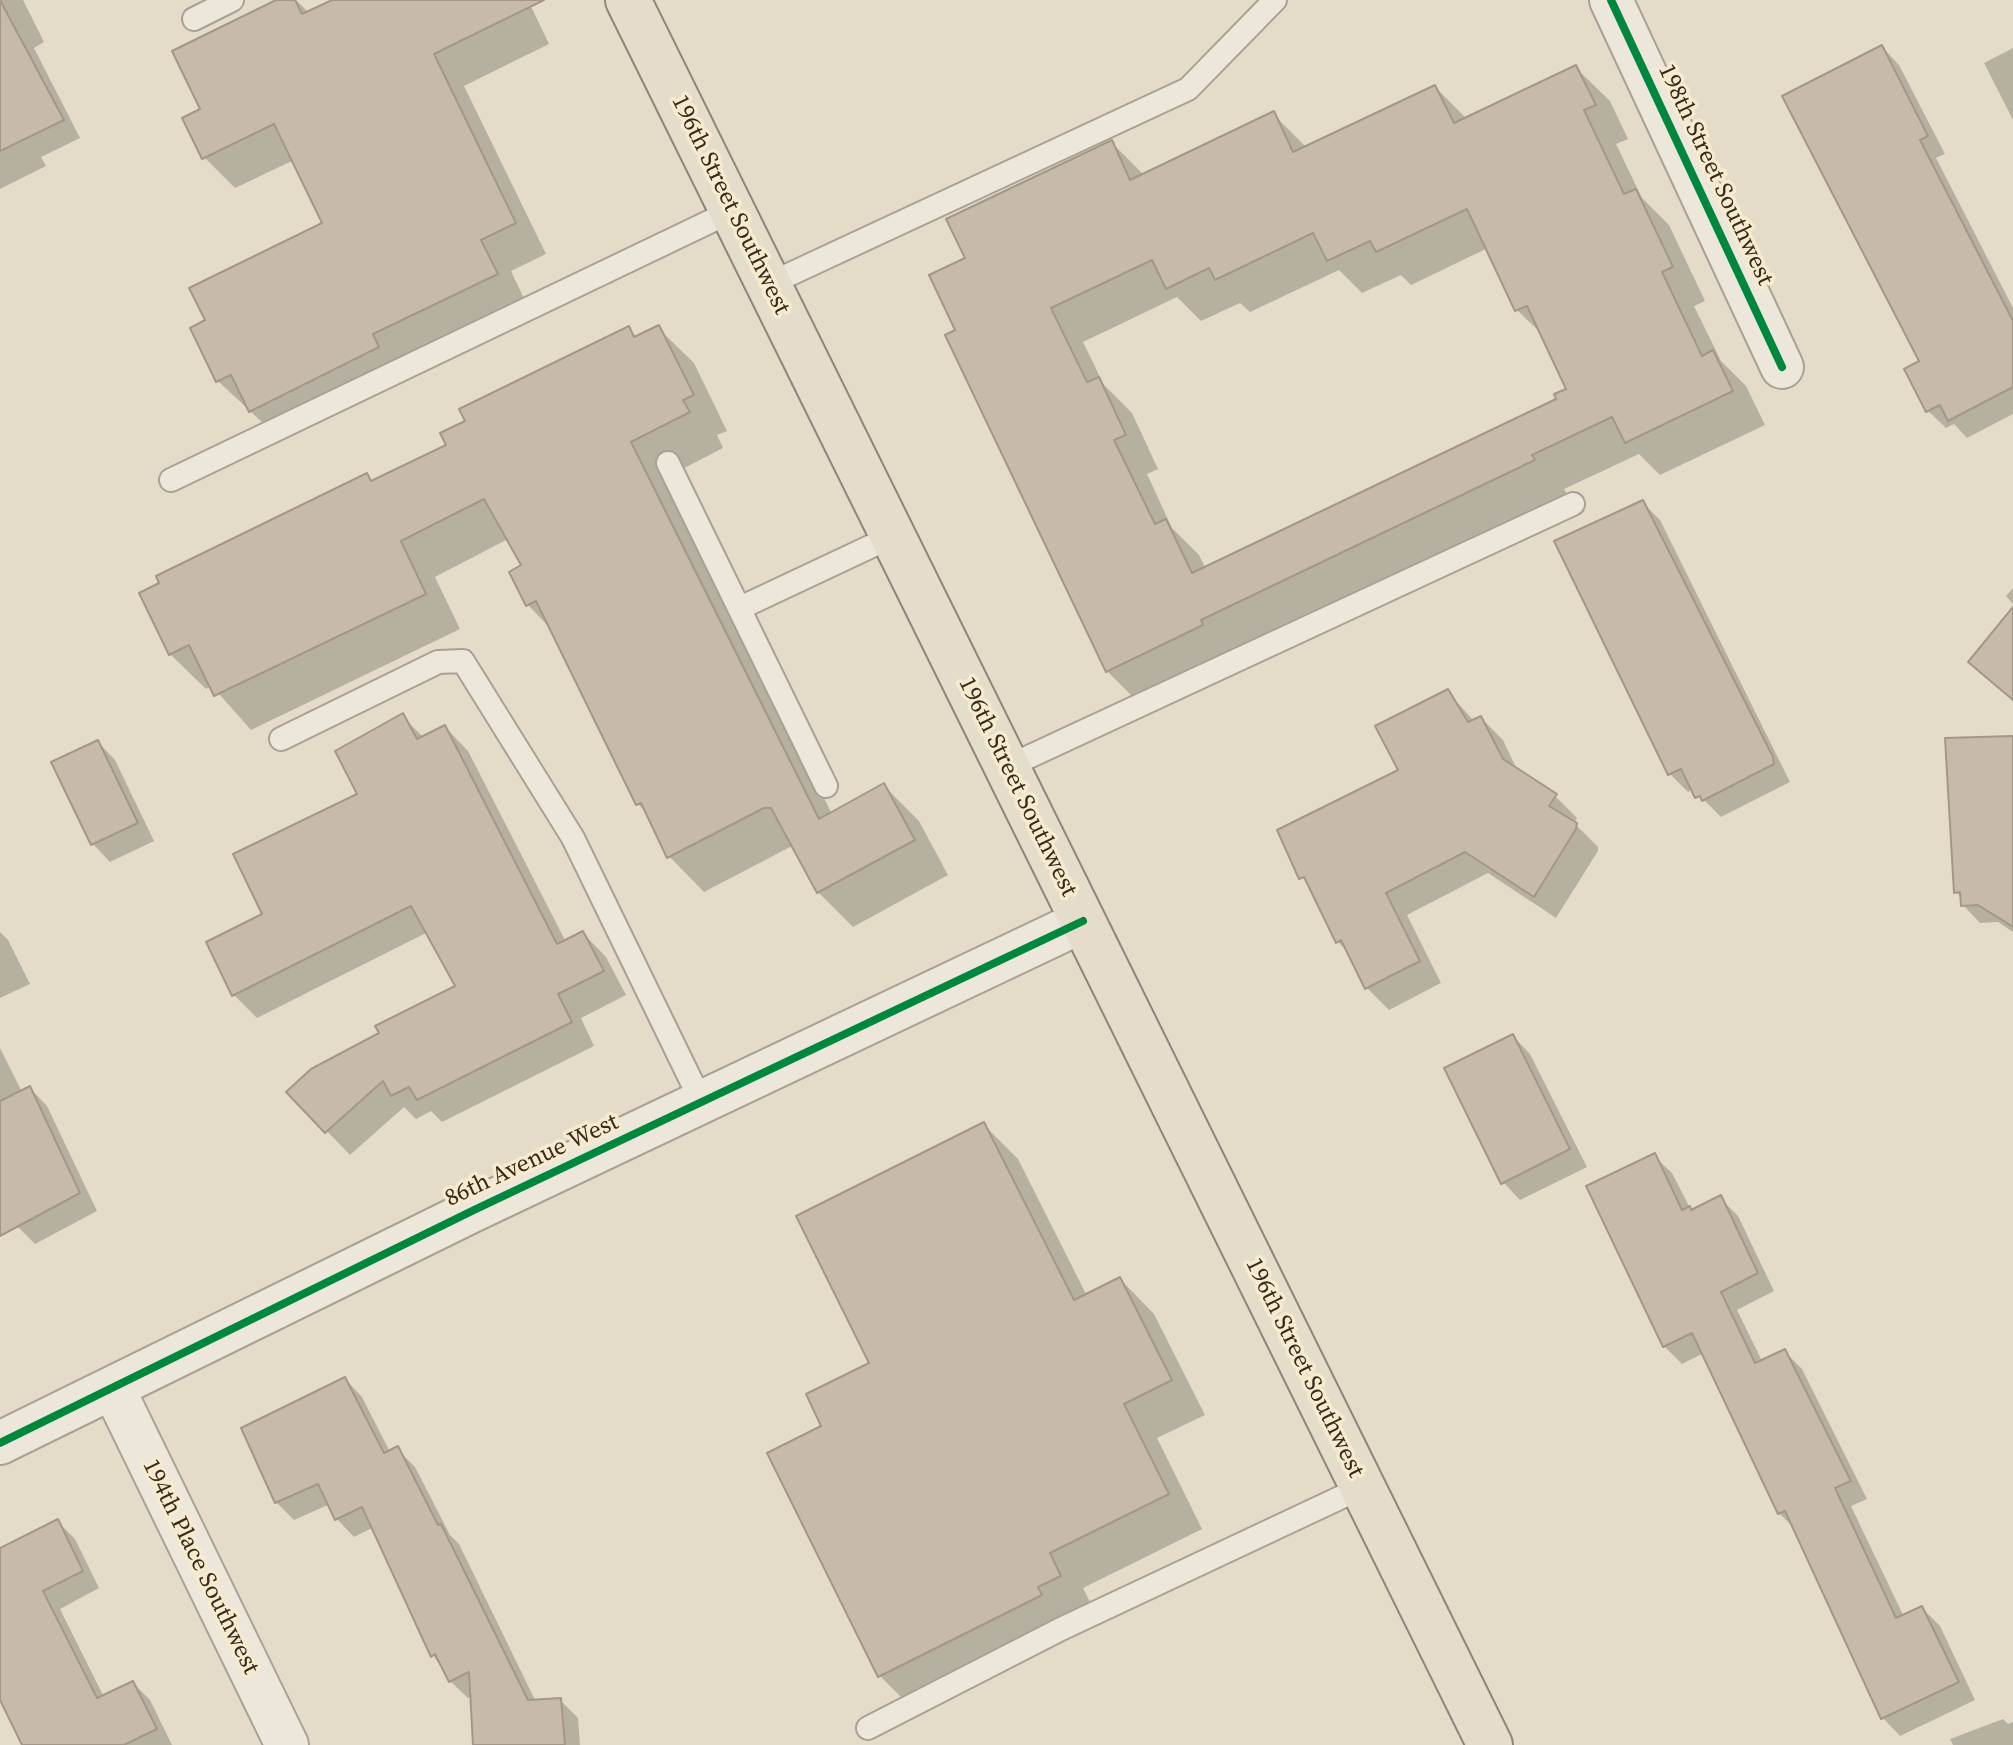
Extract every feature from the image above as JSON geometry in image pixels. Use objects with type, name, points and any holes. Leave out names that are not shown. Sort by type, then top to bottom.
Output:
[{"type":"main road","name":"196th Street Southwest","points":[[628,0],[1363,1487],[1480,1741]]},
{"type":"street","name":"198th Street Southwest","points":[[1611,0],[1782,367]]},
{"type":"street","name":"86th Avenue West","points":[[0,1443],[474,1210],[1083,921]]},
{"type":"street","name":"194th Place Southwest","points":[[113,1388],[287,1745]]},
{"type":"lane","points":[[194,19],[232,0]]},
{"type":"lane","points":[[769,284],[1188,89],[1275,0]]},
{"type":"lane","points":[[171,480],[732,211]]},
{"type":"lane","points":[[668,463],[826,786]]},
{"type":"lane","points":[[1007,767],[1573,504]]},
{"type":"lane","points":[[740,608],[893,536]]},
{"type":"lane","points":[[281,739],[438,662],[463,661],[573,838],[702,1103]]},
{"type":"lane","points":[[868,1728],[1061,1629],[1363,1487]]},
{"type":"building","points":[[0,0],[64,120],[0,151]]},
{"type":"building","points":[[276,0],[295,0],[302,14],[332,0],[544,0],[434,54],[516,223],[481,240],[498,274],[373,334],[379,347],[249,412],[231,375],[216,382],[190,328],[205,320],[189,288],[322,223],[274,124],[202,159],[182,118],[200,109],[172,51]]},
{"type":"building","points":[[1882,45],[1928,136],[1920,140],[2013,321],[2013,387],[1948,421],[1940,405],[1926,412],[1904,369],[1919,361],[1782,96]]},
{"type":"building","points":[[1576,65],[1596,105],[1584,110],[1624,194],[1636,189],[1673,267],[1662,272],[1702,356],[1713,350],[1733,391],[1625,443],[1612,417],[1532,455],[1535,460],[1201,620],[1203,625],[1106,672],[945,335],[955,330],[929,275],[965,258],[946,219],[1112,140],[1130,180],[1274,111],[1293,152],[1435,85],[1454,123]],"holes":[[[1467,209],[1515,311],[1527,306],[1566,389],[1554,394],[1556,399],[1192,573],[1166,519],[1155,524],[1114,440],[1126,435],[1099,377],[1087,382],[1051,308],[1152,260],[1166,289],[1209,268],[1215,280],[1313,233],[1327,261],[1370,241],[1376,252]]]},
{"type":"building","points":[[659,325],[694,395],[683,400],[690,412],[631,442],[819,819],[884,783],[915,840],[817,893],[771,808],[764,808],[667,858],[641,803],[636,805],[536,601],[526,606],[509,572],[521,565],[484,499],[401,541],[426,594],[214,696],[189,645],[169,655],[139,593],[159,583],[156,576],[367,473],[371,481],[446,445],[440,433],[465,421],[459,409],[629,326],[634,337]]},
{"type":"building","points":[[1643,500],[1773,757],[1774,764],[1702,801],[1700,796],[1695,798],[1681,769],[1668,775],[1554,541]]},
{"type":"building","points":[[2013,607],[2013,700],[1968,662]]},
{"type":"building","points":[[1448,689],[1468,722],[1481,716],[1503,759],[1557,794],[1549,806],[1577,823],[1576,829],[1534,897],[1465,852],[1386,893],[1420,961],[1365,989],[1341,940],[1336,943],[1304,877],[1299,879],[1277,830],[1398,770],[1375,726]]},
{"type":"building","points":[[403,713],[417,739],[445,725],[557,944],[583,931],[604,971],[558,994],[572,1022],[417,1100],[409,1087],[391,1096],[383,1081],[325,1133],[286,1092],[311,1069],[379,1033],[375,1026],[455,986],[411,906],[232,996],[206,942],[262,914],[233,854],[357,794],[335,751]]},
{"type":"building","points":[[2013,736],[2013,927],[1978,905],[1961,906],[1960,892],[1954,893],[1945,738]]},
{"type":"building","points":[[98,740],[138,823],[91,845],[51,762]]},
{"type":"building","points":[[1513,1034],[1570,1149],[1501,1184],[1444,1068]]},
{"type":"building","points":[[30,1086],[80,1193],[0,1236],[0,1101]]},
{"type":"building","points":[[984,1122],[1074,1300],[1120,1277],[1172,1380],[1124,1404],[1169,1494],[1050,1553],[1061,1576],[1038,1587],[1042,1595],[878,1677],[767,1453],[821,1426],[806,1394],[869,1363],[796,1216]]},
{"type":"building","points":[[1655,1153],[1682,1210],[1690,1206],[1691,1210],[1721,1195],[1758,1273],[1721,1292],[1755,1363],[1785,1349],[1851,1481],[1835,1488],[1896,1618],[1922,1606],[1959,1682],[1881,1719],[1785,1511],[1778,1514],[1692,1333],[1663,1347],[1586,1186]]},
{"type":"building","points":[[345,1377],[384,1453],[398,1446],[438,1525],[441,1524],[528,1700],[561,1698],[565,1745],[473,1745],[469,1672],[449,1682],[435,1654],[431,1657],[362,1507],[335,1520],[318,1484],[275,1503],[241,1428]]},
{"type":"building","points":[[58,1519],[83,1571],[43,1591],[97,1698],[133,1681],[157,1729],[124,1745],[22,1745],[0,1700],[0,1548]]},
{"type":"cycle path","points":[[1611,0],[1782,367]]},
{"type":"cycle path","points":[[0,1443],[474,1210],[1083,921]]}]
